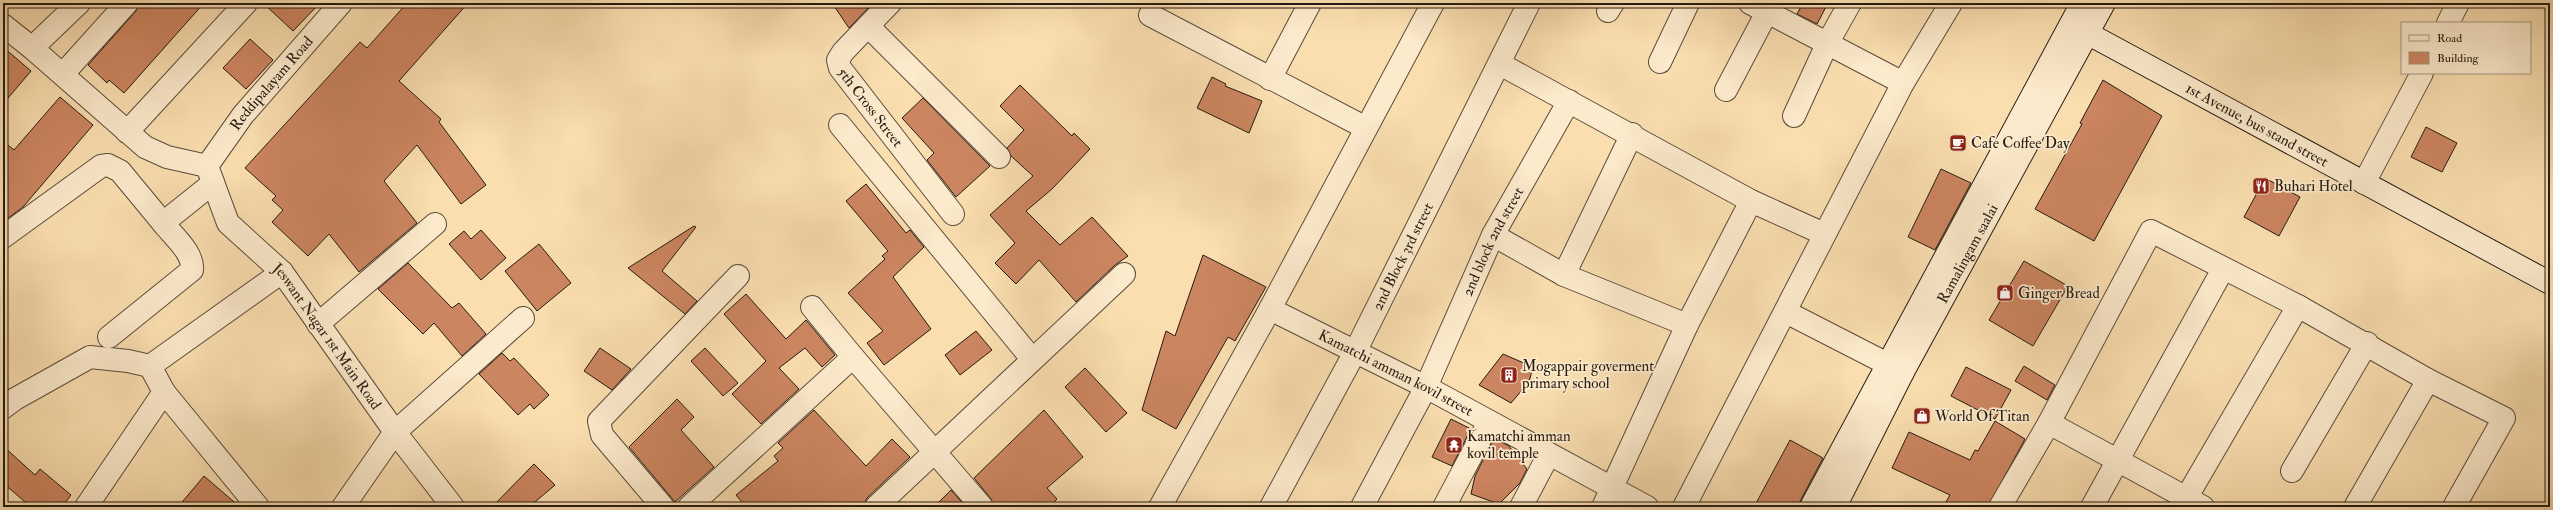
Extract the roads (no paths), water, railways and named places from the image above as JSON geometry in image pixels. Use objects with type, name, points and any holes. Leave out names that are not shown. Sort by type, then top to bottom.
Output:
[{"type":"street","points":[[32,48],[79,3]]},
{"type":"street","points":[[63,74],[127,3]]},
{"type":"street","points":[[127,132],[246,3]]},
{"type":"street","name":"Reddipalayam Road","points":[[163,223],[210,175],[242,115],[340,3]]},
{"type":"street","name":"5th Cross Street","points":[[890,3],[843,52],[838,60],[840,68],[953,214]]},
{"type":"street","points":[[1270,79],[1310,3]]},
{"type":"street","points":[[1160,507],[1270,309],[1433,3]]},
{"type":"street","name":"2nd Block 3rd street","points":[[1270,507],[1355,352],[1500,64],[1529,3]]},
{"type":"street","points":[[1660,62],[1688,3]]},
{"type":"street","points":[[1794,116],[1827,44],[1850,3]]},
{"type":"street","points":[[1684,507],[1903,83],[1950,3]]},
{"type":"street","points":[[2079,28],[2082,3]]},
{"type":"street","points":[[1813,506],[1894,369],[2079,28],[2104,3]]},
{"type":"street","points":[[2448,22],[2458,3]]},
{"type":"street","points":[[1726,90],[1759,7],[1903,83]]},
{"type":"street","points":[[1150,15],[1366,128]]},
{"type":"street","points":[[3,26],[63,74],[145,147],[210,175]]},
{"type":"street","points":[[868,26],[998,157]]},
{"type":"street","name":"1st Avenue, bus stand street","points":[[2079,28],[2550,283]]},
{"type":"street","points":[[1500,64],[1632,134],[1751,200],[1824,234]]},
{"type":"street","points":[[2364,183],[2421,74]]},
{"type":"street","name":"2nd block 2nd street","points":[[1362,507],[1426,387],[1493,235],[1569,101]]},
{"type":"street","points":[[840,125],[1032,359]]},
{"type":"street","points":[[1564,275],[1632,134]]},
{"type":"street","points":[[3,237],[101,166],[108,165],[120,171],[193,262],[192,270],[109,337]]},
{"type":"street","name":"Jeswant Nagar 1st Main Road","points":[[210,175],[228,223],[282,272],[395,432],[453,507]]},
{"type":"street","points":[[1608,498],[1687,325],[1751,200]]},
{"type":"street","points":[[318,324],[436,224]]},
{"type":"street","points":[[2000,507],[2049,423],[2151,231],[2298,306],[2367,343],[2428,380],[2504,418],[2454,507]]},
{"type":"street","points":[[1493,235],[1564,275],[1687,325]]},
{"type":"street","points":[[2092,507],[2223,269]]},
{"type":"street","points":[[3,408],[15,399],[90,357],[128,361],[150,366],[282,272]]},
{"type":"street","points":[[876,507],[1124,274]]},
{"type":"street","points":[[663,507],[602,435],[599,421],[738,276]]},
{"type":"street","points":[[2049,423],[2118,460],[2190,504],[2298,306]]},
{"type":"street","points":[[812,307],[933,452],[982,507]]},
{"type":"street","name":"Kamatchi amman kovil street","points":[[1270,309],[1426,387],[1549,454],[1608,498],[1647,507]]},
{"type":"street","points":[[1786,312],[1894,369]]},
{"type":"street","points":[[343,507],[395,432],[522,318]]},
{"type":"street","points":[[2292,471],[2367,343]]},
{"type":"street","points":[[689,507],[854,357]]},
{"type":"street","points":[[150,366],[164,392],[258,507]]},
{"type":"street","points":[[1835,507],[1894,369]]},
{"type":"street","points":[[2355,507],[2428,380]]},
{"type":"street","points":[[86,507],[164,392]]},
{"type":"street","points":[[1444,507],[1490,422]]},
{"type":"street","points":[[1521,507],[1549,454]]},
{"type":"place","name":"Cafe Coffee Day","points":[[1958,143]]},
{"type":"place","name":"Buhari Hotel","points":[[2261,186]]},
{"type":"place","name":"Ginger Bread","points":[[2005,293]]},
{"type":"place","name":"Mogappair goverment primary school","points":[[1509,375]]},
{"type":"place","name":"World Of Titan","points":[[1922,416]]},
{"type":"place","name":"Kamatchi amman kovil temple","points":[[1454,445]]}]
